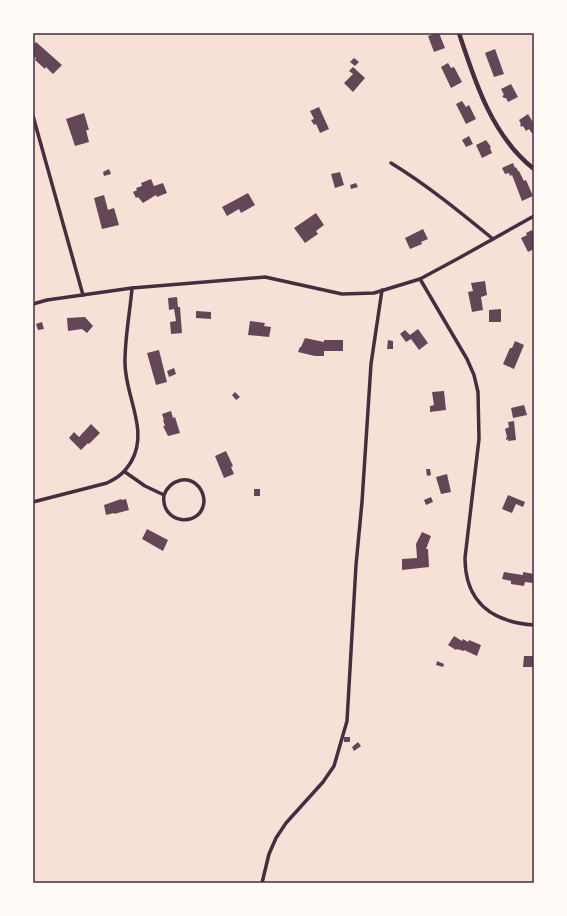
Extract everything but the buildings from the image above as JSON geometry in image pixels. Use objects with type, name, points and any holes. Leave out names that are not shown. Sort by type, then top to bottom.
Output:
[{"type":"street","points":[[459,33],[472,72],[494,122],[519,156],[534,169]]},
{"type":"street","points":[[33,116],[83,295]]},
{"type":"street","points":[[390,163],[413,177],[452,205],[493,240]]},
{"type":"street","points":[[33,304],[47,300],[132,288],[265,277],[342,294],[374,293],[420,278],[493,240],[534,216]]},
{"type":"street","points":[[420,278],[468,359],[478,392],[479,439],[465,558],[465,567],[469,586],[480,603],[494,615],[512,623],[534,625]]},
{"type":"street","points":[[33,502],[107,483],[125,472],[135,455],[139,435],[138,424],[127,382],[125,360],[132,288]]},
{"type":"street","points":[[262,883],[269,854],[276,838],[286,823],[323,782],[334,766],[347,722],[356,565],[362,502],[371,364],[382,290]]},
{"type":"street","points":[[125,472],[145,486],[164,495]]},
{"type":"street","points":[[183,480],[192,482],[201,490],[204,498],[202,507],[198,514],[190,519],[178,519],[170,515],[165,508],[164,495],[168,487],[175,482],[183,480]]}]
